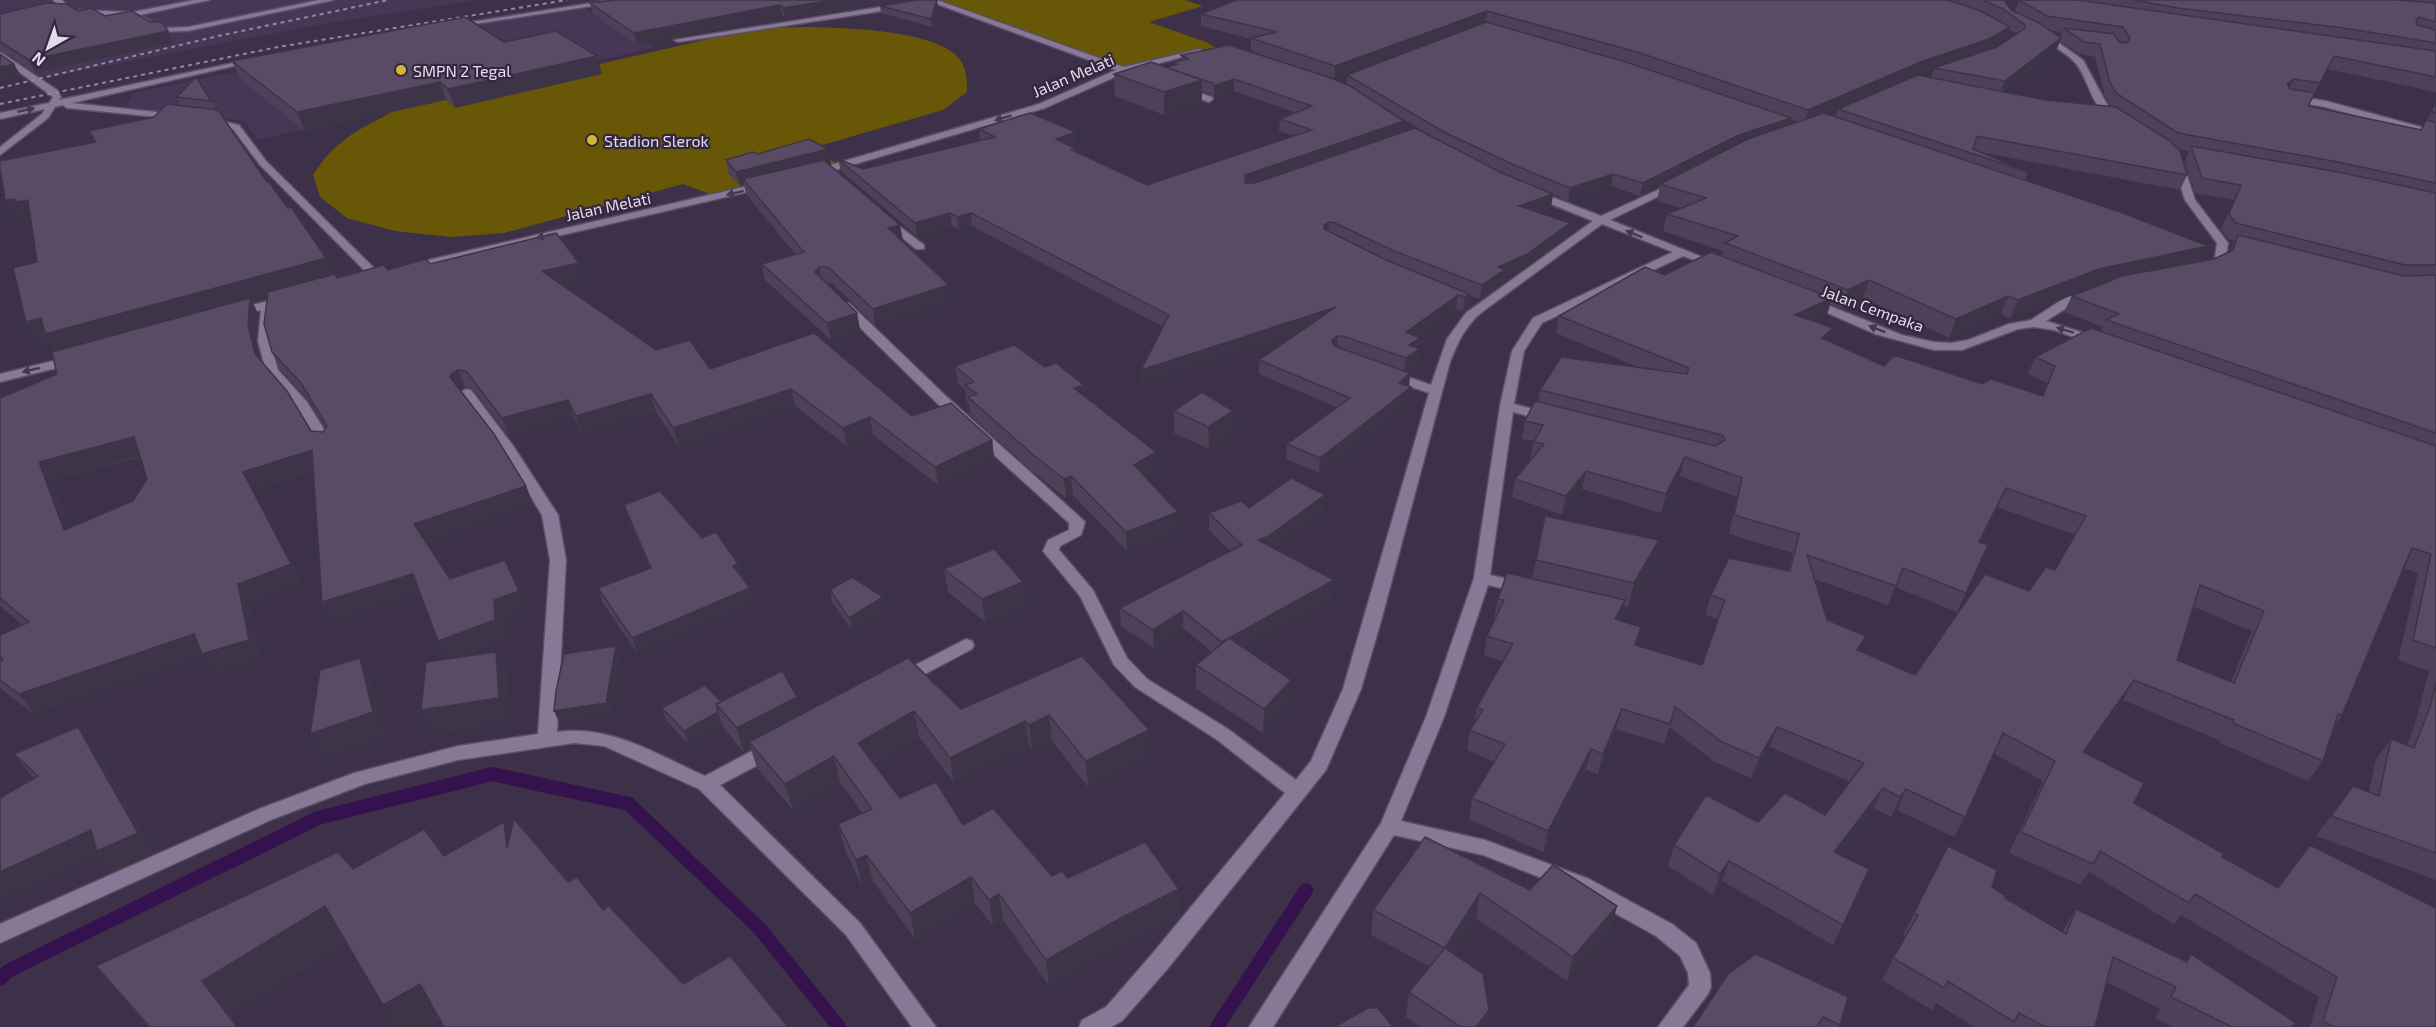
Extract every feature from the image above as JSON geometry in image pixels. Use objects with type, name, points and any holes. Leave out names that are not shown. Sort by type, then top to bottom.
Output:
[{"type":"street","points":[[33,15],[61,3],[57,0]]},
{"type":"street","points":[[49,10],[133,14],[207,0]]},
{"type":"street","points":[[133,14],[160,30],[178,30],[330,0]]},
{"type":"street","points":[[441,27],[626,0]]},
{"type":"street","points":[[920,2],[931,0],[1144,77]]},
{"type":"street","points":[[678,40],[909,4]]},
{"type":"street","points":[[2059,35],[2034,30],[2080,62],[2108,116],[2124,123]]},
{"type":"street","name":"Jalan Melati","points":[[807,175],[833,173],[1042,106],[1123,70],[1210,50]]},
{"type":"street","points":[[0,152],[45,116],[57,98],[54,92],[2,56]]},
{"type":"street","points":[[0,116],[257,60]]},
{"type":"street","points":[[1177,88],[1209,99]]},
{"type":"street","points":[[2287,98],[2326,104],[2436,134]]},
{"type":"street","points":[[52,105],[192,119],[224,123],[236,128],[263,163],[375,276]]},
{"type":"street","points":[[2191,156],[2171,155],[2180,164],[2190,200],[2229,244],[2218,264],[2197,272]]},
{"type":"street","points":[[1090,1027],[1114,1014],[1161,960],[1319,765],[1352,689],[1444,362],[1458,328],[1475,304],[1498,296],[1605,222],[1684,181]]},
{"type":"street","name":"Jalan Melati","points":[[401,269],[774,183]]},
{"type":"street","points":[[1526,190],[1726,269]]},
{"type":"street","points":[[876,211],[920,247]]},
{"type":"street","points":[[1260,1027],[1389,826],[1436,717],[1482,578],[1507,406],[1518,351],[1537,321],[1682,252]]},
{"type":"street","points":[[2201,259],[2218,264]]},
{"type":"street","points":[[2034,323],[2072,299],[2104,289]]},
{"type":"street","points":[[834,294],[942,400],[1077,522],[1076,532],[1053,543],[1051,551],[1087,594],[1120,661],[1141,683],[1222,734],[1297,792]]},
{"type":"street","points":[[222,318],[300,296]]},
{"type":"street","name":"Jalan Cempaka","points":[[1802,299],[1888,334],[1931,346],[1970,345],[2021,325],[2034,323],[2110,346]]},
{"type":"street","points":[[268,305],[264,340],[272,370],[302,405],[327,445]]},
{"type":"street","points":[[0,378],[85,357]]},
{"type":"street","points":[[1381,372],[1436,392]]},
{"type":"street","points":[[466,393],[509,450],[550,515],[558,560],[547,740]]},
{"type":"street","points":[[1507,406],[1563,421]]},
{"type":"street","points":[[1482,578],[1536,592]]},
{"type":"street","points":[[883,689],[966,645]]},
{"type":"street","points":[[0,934],[266,813],[361,778],[458,753],[574,736],[607,740],[706,784],[853,929],[925,1027]]},
{"type":"street","points":[[706,784],[789,739]]},
{"type":"street","points":[[1389,826],[1485,848],[1582,885],[1665,930],[1688,950],[1699,973],[1700,987],[1669,1027]]},
{"type":"shaded area","points":[[0,0],[476,0],[312,26],[38,79],[0,46]]},
{"type":"shaded area","points":[[930,0],[1185,0],[1203,6],[1149,22],[1206,42],[1218,49],[1123,70]]},
{"type":"shaded area","name":"SMPN 2 Tegal","points":[[583,8],[606,23],[656,47],[257,140],[245,121],[126,108],[133,93],[419,33]]},
{"type":"shaded area","name":"Stadion Slerok","points":[[807,27],[889,32],[933,42],[950,50],[961,61],[966,72],[967,92],[943,110],[812,148],[841,166],[718,197],[683,184],[504,233],[451,237],[395,231],[347,218],[320,197],[313,175],[330,152],[359,130],[394,111],[757,28]]},
{"type":"building","points":[[615,0],[835,0],[783,8],[780,5],[634,33],[590,3]]},
{"type":"building","points":[[917,0],[937,0],[931,19],[880,6]]},
{"type":"building","points":[[1237,0],[1948,0],[1981,11],[2010,27],[1989,39],[1923,61],[1808,110],[1637,52],[1487,11],[1335,66],[1251,38],[1277,32],[1201,14]]},
{"type":"building","points":[[1983,0],[2006,0],[2011,10],[2039,23],[2061,38],[2005,81],[1934,68],[1997,47],[2025,28],[2025,25],[2003,9]]},
{"type":"building","points":[[2019,0],[2077,0],[2436,51],[2436,77],[2334,56],[2320,83],[2294,79],[2287,84],[2290,89],[2315,93],[2308,106],[2421,130],[2426,120],[2436,122],[2436,183],[2338,162],[2178,133],[2116,93],[2110,82],[2100,44],[2084,42],[2064,28],[2114,34],[2119,42],[2127,43],[2130,38],[2123,27],[2047,16]]},
{"type":"building","points":[[2134,0],[2399,0],[2436,3],[2436,22],[2419,17],[2416,20],[2417,25],[2436,30],[2436,43],[2344,28],[2178,8]]},
{"type":"building","points":[[46,3],[67,4],[78,11],[91,8],[105,16],[132,11],[150,22],[162,22],[168,31],[29,60],[0,42],[0,14]]},
{"type":"building","points":[[465,17],[504,42],[556,31],[597,56],[448,89],[440,82],[297,112],[232,61]]},
{"type":"building","points":[[1486,22],[1629,63],[1791,118],[1739,135],[1643,183],[1613,174],[1570,188],[1444,132],[1347,75]]},
{"type":"building","points":[[1229,45],[1350,86],[1404,121],[1245,175],[1245,183],[1255,183],[1415,128],[1502,173],[1553,194],[1519,206],[1570,223],[1527,254],[1498,267],[1505,270],[1482,285],[1394,251],[1335,223],[1329,222],[1324,225],[1324,229],[1384,259],[1469,294],[1465,297],[1458,295],[1406,332],[1420,338],[1409,345],[1420,349],[1406,358],[1343,336],[1332,340],[1334,346],[1410,373],[1399,383],[1411,387],[1320,458],[1287,444],[1350,398],[1259,360],[1336,307],[1141,370],[1169,315],[971,213],[958,217],[950,213],[915,223],[838,159],[863,169],[995,137],[979,129],[1030,113],[1076,132],[1056,139],[1077,149],[1072,150],[1147,185],[1312,130],[1280,119],[1312,106],[1234,79],[1214,86],[1213,83],[1166,68],[1177,64],[1173,62],[1188,59],[1181,55]]},
{"type":"building","points":[[0,54],[14,64],[0,67]]},
{"type":"building","points":[[1151,62],[1202,80],[1164,92],[1114,74]]},
{"type":"building","points":[[1918,75],[2046,100],[2116,107],[2170,141],[2180,151],[2187,175],[1977,136],[1973,149],[2028,172],[1838,109]]},
{"type":"building","points":[[196,77],[211,101],[177,97]]},
{"type":"building","points":[[2436,103],[2436,113],[2431,111]]},
{"type":"building","points":[[167,104],[218,110],[267,182],[288,208],[291,207],[326,258],[45,334],[41,318],[26,322],[13,268],[37,262],[28,200],[16,202],[16,199],[5,200],[0,161],[96,142],[89,131],[154,117]]},
{"type":"building","points":[[1824,113],[2120,212],[2208,246],[2099,269],[2018,300],[2008,296],[1956,319],[1869,280],[1848,290],[1725,243],[1738,236],[1667,214],[1706,198],[1660,184],[1748,139]]},
{"type":"building","points":[[809,139],[828,149],[736,172],[726,160],[753,152],[758,154]]},
{"type":"building","points":[[2191,146],[2338,172],[2436,193],[2436,265],[2405,265],[2236,223],[2229,214],[2241,185],[2202,178]]},
{"type":"building","points":[[824,160],[900,225],[888,228],[949,285],[873,309],[828,267],[819,267],[815,272],[857,313],[827,323],[762,264],[804,252],[743,179]]},
{"type":"building","points":[[556,233],[579,263],[542,271],[656,350],[690,340],[710,369],[814,333],[912,416],[951,403],[992,440],[935,467],[870,417],[843,428],[791,389],[673,428],[651,394],[576,416],[568,400],[502,418],[466,371],[458,370],[450,377],[494,434],[526,486],[414,524],[450,579],[505,560],[519,591],[494,600],[495,620],[438,641],[413,574],[322,602],[312,450],[243,472],[291,564],[238,584],[249,640],[202,654],[194,634],[19,694],[0,680],[0,661],[3,660],[0,656],[0,635],[29,622],[0,598],[0,398],[57,374],[52,352],[250,298],[248,325],[255,354],[287,391],[311,431],[323,432],[327,426],[301,383],[272,352],[264,324],[268,292],[335,274],[337,278],[384,265],[388,270],[426,259],[430,264]],"holes":[[[134,437],[147,479],[133,501],[64,530],[39,462]]]},
{"type":"building","points":[[2238,235],[2404,276],[2436,275],[2436,433],[2106,320],[2119,314],[2072,296],[2122,276],[2214,259],[2233,250]]},
{"type":"building","points":[[1711,252],[1832,298],[1795,315],[1833,328],[1822,338],[1884,366],[1892,357],[1897,356],[1982,384],[1991,379],[2043,396],[2055,366],[2035,357],[2091,328],[2436,446],[2436,648],[2413,640],[2431,554],[2412,548],[2342,715],[2338,714],[2323,761],[2233,723],[2234,720],[2134,680],[2083,752],[2144,783],[2134,803],[2224,854],[2222,857],[2278,888],[2310,845],[2436,908],[2436,1027],[2334,1027],[2323,1021],[2337,977],[2195,894],[2189,903],[2100,851],[2093,864],[2021,832],[2055,761],[2003,733],[1965,817],[1906,789],[1900,797],[1883,788],[1834,852],[1869,869],[1843,925],[1729,861],[1720,874],[1674,845],[1706,795],[1758,822],[1785,793],[1825,815],[1864,763],[1777,727],[1759,758],[1722,742],[1675,707],[1670,724],[1622,709],[1603,754],[1591,749],[1548,831],[1472,798],[1505,744],[1470,730],[1483,710],[1477,707],[1513,644],[1487,636],[1504,600],[1498,599],[1507,573],[1625,600],[1615,619],[1641,627],[1635,645],[1702,665],[1725,600],[1711,595],[1729,558],[1790,571],[1799,534],[1734,515],[1742,478],[1685,457],[1666,494],[1586,471],[1566,496],[1515,479],[1544,444],[1534,442],[1543,425],[1525,421],[1535,401],[1715,446],[1725,440],[1722,435],[1540,390],[1561,357],[1687,374],[1689,368],[1559,316],[1645,267],[1665,275]],"holes":[[[2006,488],[2086,516],[2055,570],[2046,567],[2029,591],[1985,574],[1915,675],[1857,650],[1866,636],[1827,620],[1807,555],[1896,586],[1903,568],[1966,593],[1988,545],[1979,542]],[[2200,585],[2264,611],[2234,683],[2177,660]]]},
{"type":"building","points":[[1014,345],[1045,367],[1056,363],[1084,385],[1074,388],[1156,452],[1134,465],[1178,512],[1126,532],[1071,476],[1064,479],[968,397],[977,394],[965,385],[974,382],[955,366]]},
{"type":"building","points":[[1202,392],[1233,411],[1208,427],[1174,411]]},
{"type":"building","points":[[1291,478],[1325,495],[1267,537],[1258,540],[1334,580],[1222,642],[1183,611],[1153,630],[1120,608],[1242,545],[1209,513],[1241,501],[1249,508]]},
{"type":"building","points":[[660,491],[702,538],[716,532],[738,564],[733,566],[750,588],[632,638],[598,588],[651,568],[624,505]]},
{"type":"building","points":[[1545,516],[1659,540],[1634,583],[1536,560]]},
{"type":"building","points":[[994,549],[1023,582],[982,599],[944,569]]},
{"type":"building","points":[[852,577],[883,597],[849,618],[830,590]]},
{"type":"building","points":[[1229,638],[1291,680],[1264,709],[1196,665]]},
{"type":"building","points":[[616,646],[606,703],[554,711],[564,654]]},
{"type":"building","points":[[496,652],[499,698],[421,710],[426,662]]},
{"type":"building","points":[[1082,656],[1149,730],[1086,761],[1049,715],[1029,725],[1025,721],[950,758],[914,711],[858,743],[900,798],[936,782],[963,825],[993,808],[1052,876],[1062,871],[1068,878],[1145,842],[1179,889],[1046,960],[999,894],[989,900],[971,877],[910,913],[866,855],[856,860],[838,824],[872,809],[834,756],[785,784],[749,742],[908,658],[961,709]]},
{"type":"building","points":[[360,658],[373,712],[310,734],[320,670]]},
{"type":"building","points":[[782,671],[797,697],[737,728],[716,704]]},
{"type":"building","points":[[2436,682],[2436,853],[2331,816],[2353,786],[2379,796],[2391,739],[2414,748],[2430,707]]},
{"type":"building","points":[[705,685],[721,702],[716,704],[718,712],[684,731],[662,708]]},
{"type":"building","points":[[78,727],[138,833],[97,851],[91,830],[0,872],[0,798],[38,776],[14,754]]},
{"type":"building","points":[[514,819],[568,882],[577,877],[603,910],[609,906],[683,984],[730,956],[788,1027],[444,1027],[420,984],[383,1005],[325,906],[202,981],[237,1027],[150,1027],[96,966],[338,852],[353,869],[424,829],[444,856],[504,822],[507,848]]},
{"type":"building","points":[[1425,837],[1530,890],[1553,865],[1617,906],[1573,957],[1480,893],[1445,948],[1373,910]]},
{"type":"building","points":[[1948,846],[1997,870],[1992,887],[2005,898],[2066,934],[2076,909],[2187,962],[2191,954],[2296,1023],[2291,1027],[2232,1027],[2171,997],[2176,987],[2113,957],[2095,1027],[2046,1027],[2019,1013],[2014,1022],[1948,981],[1944,988],[1893,958],[1918,915],[1914,913]]},
{"type":"building","points":[[1445,948],[1483,974],[1489,1010],[1476,1027],[1461,1027],[1409,992]]},
{"type":"building","points":[[1756,954],[1848,997],[1840,1025],[1823,1017],[1817,1027],[1693,1027],[1728,974]]},
{"type":"building","points":[[1368,1008],[1378,1008],[1393,1027],[1335,1027]]},
{"type":"waterway","points":[[0,979],[8,971],[318,818],[492,774],[629,804],[760,929],[839,1027]]},
{"type":"waterway","points":[[1217,1027],[1306,890]]},
{"type":"railway","points":[[0,88],[218,36],[388,0]]},
{"type":"railway","points":[[0,104],[278,47],[567,0]]},
{"type":"place","name":"SMPN 2 Tegal","points":[[401,70]]},
{"type":"place","name":"Stadion Slerok","points":[[592,140]]}]
